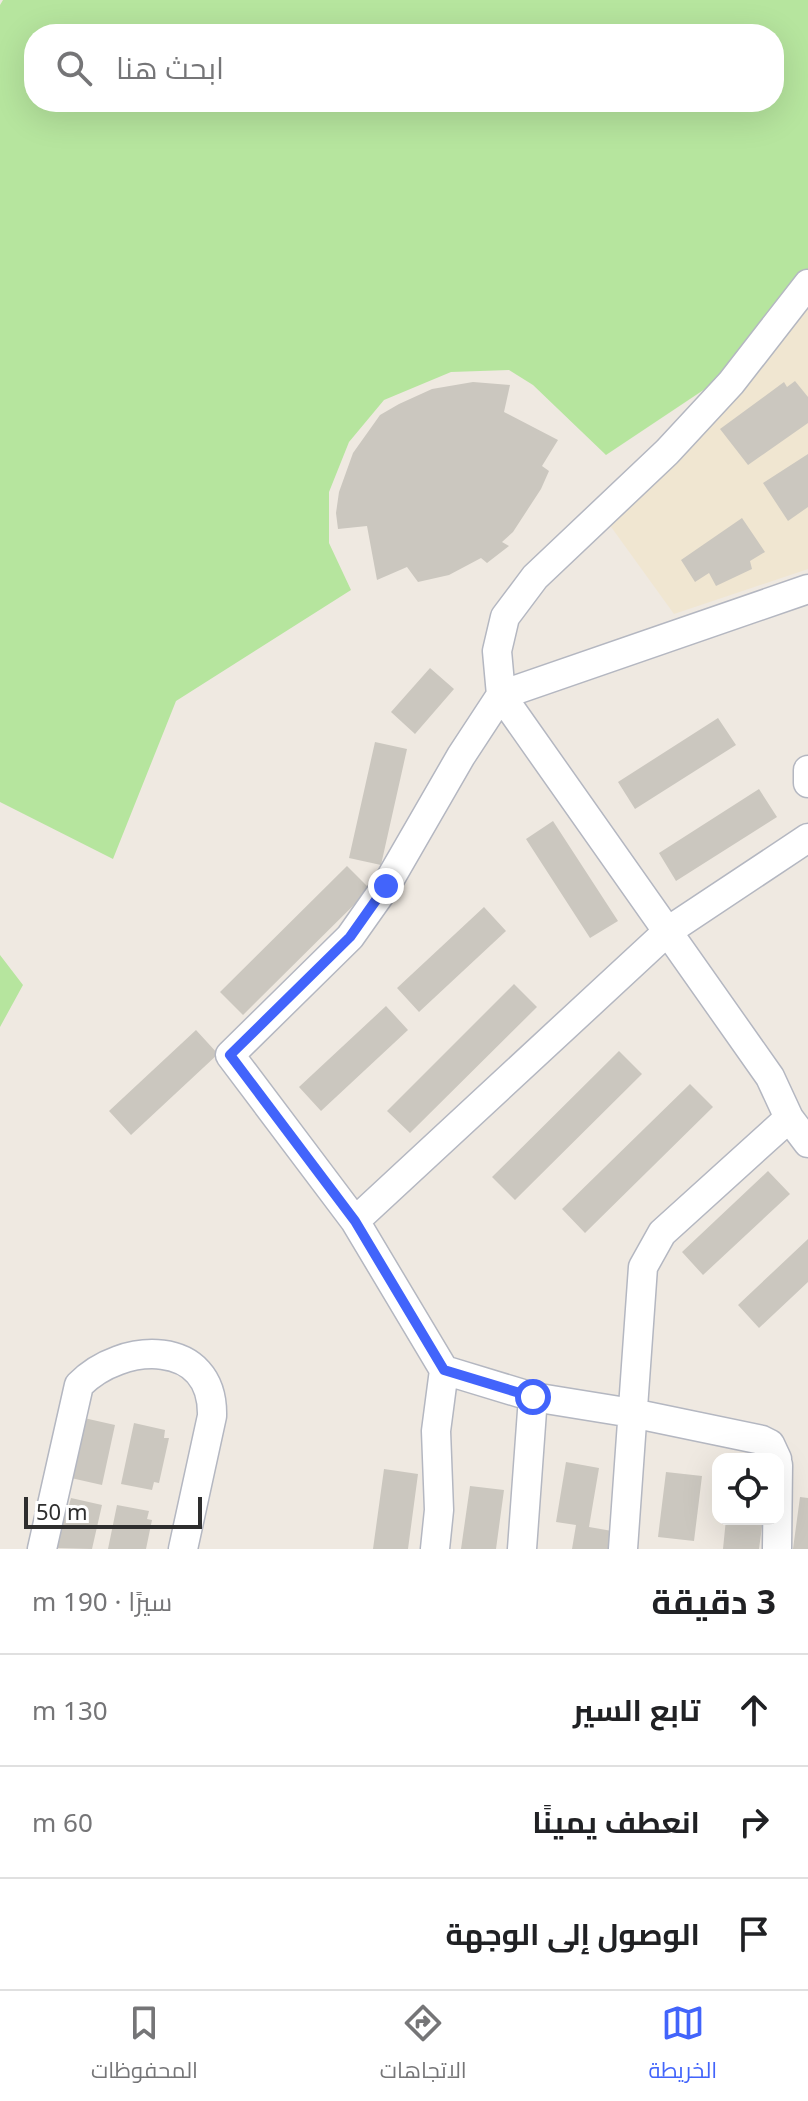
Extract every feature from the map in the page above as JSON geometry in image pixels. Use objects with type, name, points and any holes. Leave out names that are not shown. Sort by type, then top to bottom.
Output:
[{"type":"street","points":[[808,284],[731,383],[667,452],[535,577],[505,617],[497,651],[501,695],[799,1114],[808,1143]]},
{"type":"street","points":[[435,1549],[439,1510],[436,1431],[444,1370],[355,1221],[230,1055],[350,937],[386,886],[501,695],[808,589]]},
{"type":"street","points":[[808,770],[808,783]]},
{"type":"street","points":[[355,1221],[668,931],[808,838]]},
{"type":"street","points":[[623,1549],[641,1282],[649,1253],[662,1233],[799,1114]]},
{"type":"street","points":[[42,1549],[79,1385],[89,1374],[120,1360],[156,1354],[195,1367],[208,1381],[212,1397],[212,1416],[183,1549]]},
{"type":"street","points":[[444,1370],[533,1397],[632,1413],[762,1440],[770,1444],[774,1453]]},
{"type":"street","points":[[522,1549],[533,1397]]},
{"type":"street","points":[[777,1525],[777,1549]]},
{"type":"shaded area","points":[[808,299],[808,569],[674,614],[609,524]]},
{"type":"green space","points":[[3,0],[808,0],[808,270],[711,385],[606,455],[533,385],[509,370],[451,372],[384,400],[349,442],[329,492],[329,543],[351,590],[176,701],[113,859],[0,802],[0,5]]},
{"type":"green space","points":[[0,955],[23,985],[0,1027]]},
{"type":"building","points":[[795,381],[808,397],[808,423],[748,465],[720,429],[784,382],[787,387]]},
{"type":"building","points":[[473,382],[510,385],[504,412],[558,440],[542,466],[549,471],[541,489],[513,532],[502,542],[509,546],[487,563],[481,558],[449,575],[418,582],[407,567],[377,580],[367,526],[338,529],[336,513],[339,492],[353,453],[380,415],[432,389]]},
{"type":"building","points":[[808,454],[808,507],[788,521],[763,483]]},
{"type":"building","points":[[742,518],[765,552],[750,561],[752,569],[716,586],[709,573],[695,582],[681,560]]},
{"type":"building","points":[[430,668],[454,689],[415,734],[391,712]]},
{"type":"building","points":[[718,718],[736,745],[635,809],[618,782]]},
{"type":"building","points":[[375,742],[407,749],[381,865],[349,858]]},
{"type":"building","points":[[759,789],[777,817],[676,881],[659,853]]},
{"type":"building","points":[[553,821],[618,921],[590,938],[526,839]]},
{"type":"building","points":[[347,866],[370,889],[243,1015],[220,992]]},
{"type":"building","points":[[484,907],[506,931],[419,1012],[397,988]]},
{"type":"building","points":[[514,984],[537,1007],[410,1133],[387,1111]]},
{"type":"building","points":[[386,1006],[408,1030],[321,1111],[299,1087]]},
{"type":"building","points":[[196,1030],[218,1054],[131,1135],[109,1111]]},
{"type":"building","points":[[619,1051],[642,1074],[515,1200],[492,1177]]},
{"type":"building","points":[[690,1084],[713,1107],[585,1233],[562,1209]]},
{"type":"building","points":[[768,1171],[790,1194],[703,1275],[682,1252]]},
{"type":"building","points":[[808,1239],[808,1282],[759,1328],[738,1305]]},
{"type":"building","points":[[84,1418],[115,1425],[102,1485],[71,1478]]},
{"type":"building","points":[[134,1423],[165,1430],[164,1438],[169,1438],[159,1483],[154,1482],[152,1490],[121,1484]]},
{"type":"building","points":[[566,1462],[599,1468],[589,1527],[612,1531],[609,1549],[572,1549],[576,1525],[556,1522]]},
{"type":"building","points":[[384,1469],[418,1474],[408,1549],[373,1549]]},
{"type":"building","points":[[666,1472],[702,1476],[694,1541],[658,1537]]},
{"type":"building","points":[[470,1486],[504,1490],[496,1549],[461,1549]]},
{"type":"building","points":[[800,1497],[808,1498],[808,1549],[793,1549]]},
{"type":"building","points":[[71,1498],[102,1505],[92,1549],[54,1548],[64,1504],[69,1505]]},
{"type":"building","points":[[117,1505],[149,1511],[147,1519],[152,1520],[146,1549],[108,1549]]},
{"type":"building","points":[[725,1525],[762,1525],[759,1549],[723,1549]]},
{"type":"route","points":[[386,886],[350,937],[230,1055],[355,1221],[444,1370],[478,1383],[533,1397]]}]
